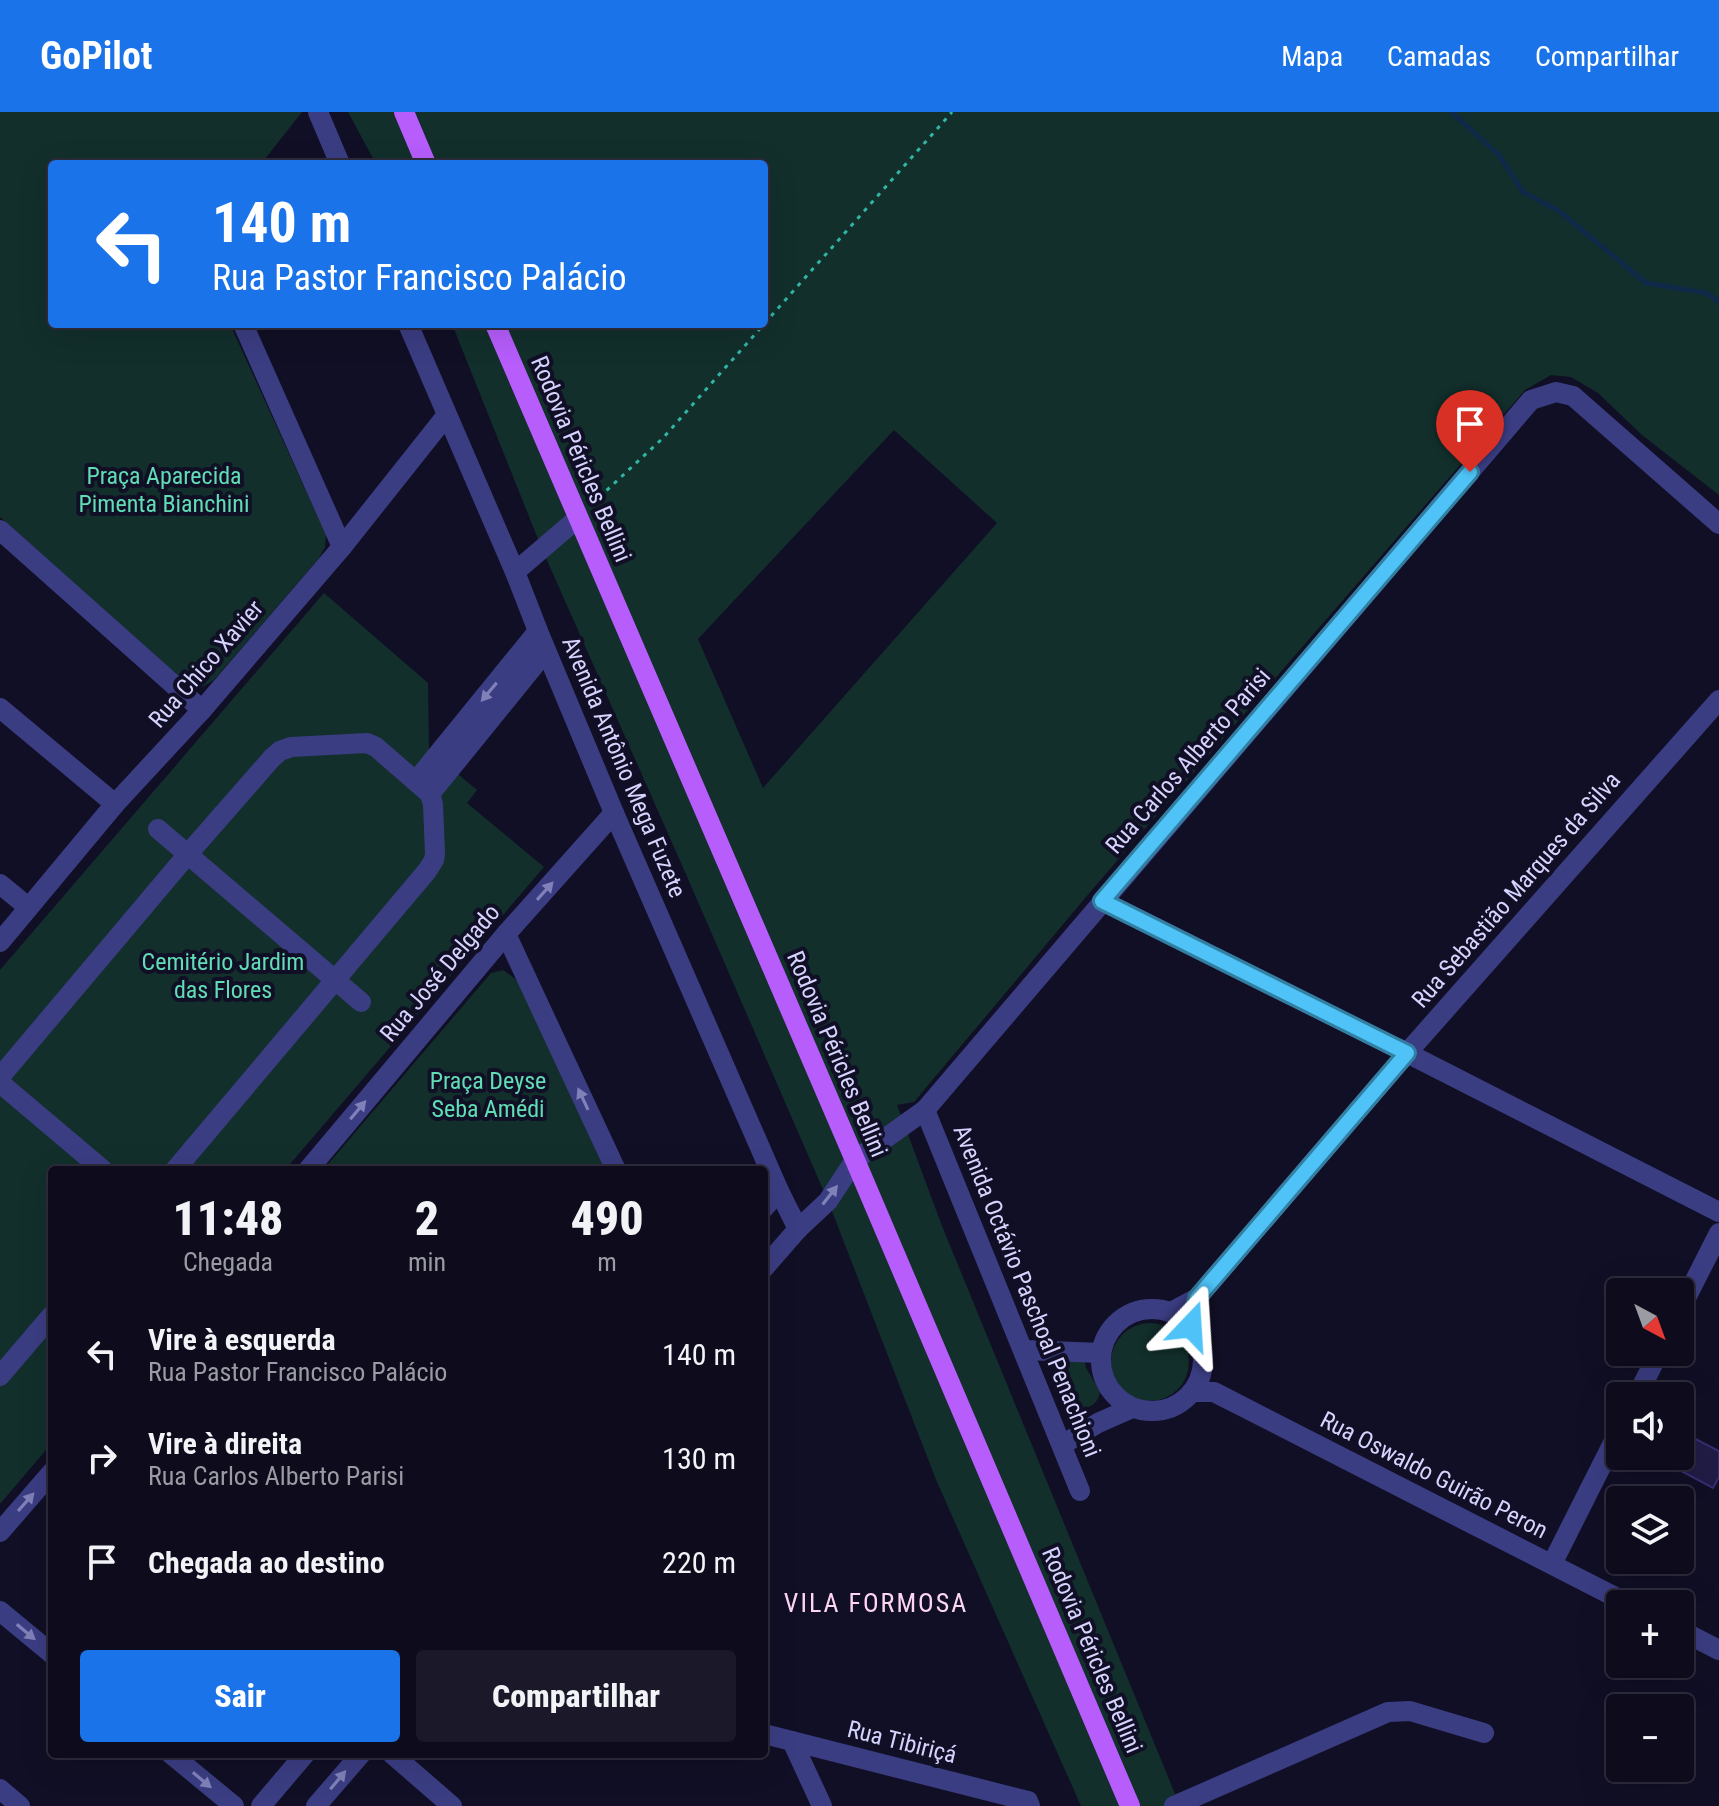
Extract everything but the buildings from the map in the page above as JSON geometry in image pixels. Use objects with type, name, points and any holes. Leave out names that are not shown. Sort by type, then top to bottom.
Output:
[{"type":"main road","points":[[404,112],[424,160]]},
{"type":"main road","name":"Rodovia Péricles Bellini","points":[[497,328],[1130,1806]]},
{"type":"street","points":[[318,112],[338,160]]},
{"type":"street","points":[[245,328],[342,547]]},
{"type":"street","name":"Avenida Antônio Mega Fuzete","points":[[410,328],[614,813],[798,1229]]},
{"type":"street","name":"Rua Carlos Alberto Parisi","points":[[855,1160],[925,1110],[1531,400],[1556,392],[1573,396],[1719,524]]},
{"type":"street","name":"Rua Chico Xavier","points":[[0,942],[115,804],[202,710],[342,547],[446,416]]},
{"type":"street","points":[[515,572],[578,518]]},
{"type":"street","points":[[0,530],[202,710]]},
{"type":"street","points":[[423,787],[538,631]]},
{"type":"street","points":[[423,787],[546,651]]},
{"type":"street","name":"Rua Sebastião Marques da Silva","points":[[1171,1312],[1197,1298],[1407,1053],[1719,700]]},
{"type":"street","points":[[0,708],[115,804]]},
{"type":"street","points":[[98,1166],[0,1080],[272,758],[291,747],[367,743],[376,747],[423,787],[433,804],[434,860],[178,1166]]},
{"type":"street","name":"Rua José Delgado","points":[[311,1166],[506,934],[614,813]]},
{"type":"street","points":[[158,829],[361,1002]]},
{"type":"street","points":[[0,884],[28,907]]},
{"type":"street","points":[[1102,901],[1719,1212]]},
{"type":"street","points":[[506,934],[614,1166]]},
{"type":"street","name":"Avenida Octávio Paschoal Penachioni","points":[[925,1110],[1080,1491]]},
{"type":"street","points":[[768,1263],[828,1201],[855,1160]]},
{"type":"street","points":[[768,1203],[779,1191]]},
{"type":"street","points":[[1694,1282],[1719,1233]]},
{"type":"street","name":"Rua Sebastião Marques da Silva","points":[[1191,1326],[1197,1298]]},
{"type":"street","points":[[1153,1308],[1171,1312],[1191,1326],[1202,1348],[1203,1360],[1202,1373],[1192,1392],[1175,1406],[1154,1412],[1132,1408],[1118,1399],[1107,1386],[1101,1370],[1101,1353],[1107,1336],[1118,1321],[1134,1312],[1153,1308]]},
{"type":"street","points":[[0,1376],[48,1320]]},
{"type":"street","points":[[1024,1350],[1101,1353]]},
{"type":"street","points":[[1202,1373],[1214,1392]]},
{"type":"street","name":"Rua Oswaldo Guirão Peron","points":[[1192,1392],[1214,1392],[1606,1592]]},
{"type":"street","points":[[1062,1445],[1098,1423],[1132,1408]]},
{"type":"street","points":[[1552,1564],[1606,1457]]},
{"type":"street","points":[[0,1532],[48,1477]]},
{"type":"street","points":[[0,1611],[48,1651]]},
{"type":"street","points":[[1694,1637],[1719,1650]]},
{"type":"street","points":[[1174,1806],[1388,1712],[1410,1711],[1484,1733]]},
{"type":"street","name":"Rua Tibiriçá","points":[[768,1735],[1029,1803]]},
{"type":"street","points":[[792,1741],[822,1806]]},
{"type":"street","points":[[176,1758],[234,1806]]},
{"type":"street","points":[[261,1806],[302,1758]]},
{"type":"street","points":[[316,1806],[358,1758]]},
{"type":"street","points":[[397,1758],[452,1806]]},
{"type":"street","points":[[0,1789],[20,1806]]},
{"type":"path","points":[[768,320],[952,112]]},
{"type":"path","points":[[578,518],[663,438],[761,328]]},
{"type":"green space","name":"Praça Aparecida Pimenta Bianchini","points":[[0,112],[302,112],[264,160],[48,160],[48,328],[232,328],[326,535],[325,547],[319,558],[214,680],[201,688],[191,687],[0,517]]},
{"type":"green space","points":[[348,112],[1719,112],[1719,495],[1642,435],[1598,393],[1571,377],[1551,375],[1525,390],[1091,891],[914,1102],[897,1105],[942,1226],[1180,1806],[1081,1806],[937,1482],[828,1201],[542,549],[454,328],[768,328],[768,160],[374,160]],"holes":[[[894,430],[997,523],[763,788],[698,639]]]},
{"type":"green space","name":"Cemitério Jardim das Flores","points":[[324,593],[428,683],[429,750],[477,790],[467,803],[544,867],[288,1166],[48,1166],[48,1448],[0,1504],[0,970]]},
{"type":"green space","name":"Praça Deyse Seba Amédi","points":[[503,970],[521,983],[603,1166],[326,1166],[491,973]]},
{"type":"green space","points":[[1142,1323],[1158,1323],[1172,1329],[1183,1340],[1189,1362],[1183,1384],[1172,1395],[1158,1401],[1142,1401],[1128,1395],[1117,1384],[1111,1370],[1111,1354],[1117,1340],[1128,1329]]},
{"type":"green space","points":[[1060,1361],[1085,1362],[1100,1392],[1095,1403],[1081,1409],[1064,1406],[1054,1384]]},
{"type":"waterway","points":[[1451,112],[1498,154],[1523,192],[1559,211],[1646,283],[1707,293],[1719,302]]},
{"type":"district","name":"VILA FORMOSA","points":[[876,1603]]},
{"type":"route","points":[[1191,1326],[1197,1298],[1407,1053],[1102,901],[1470,472]]}]
